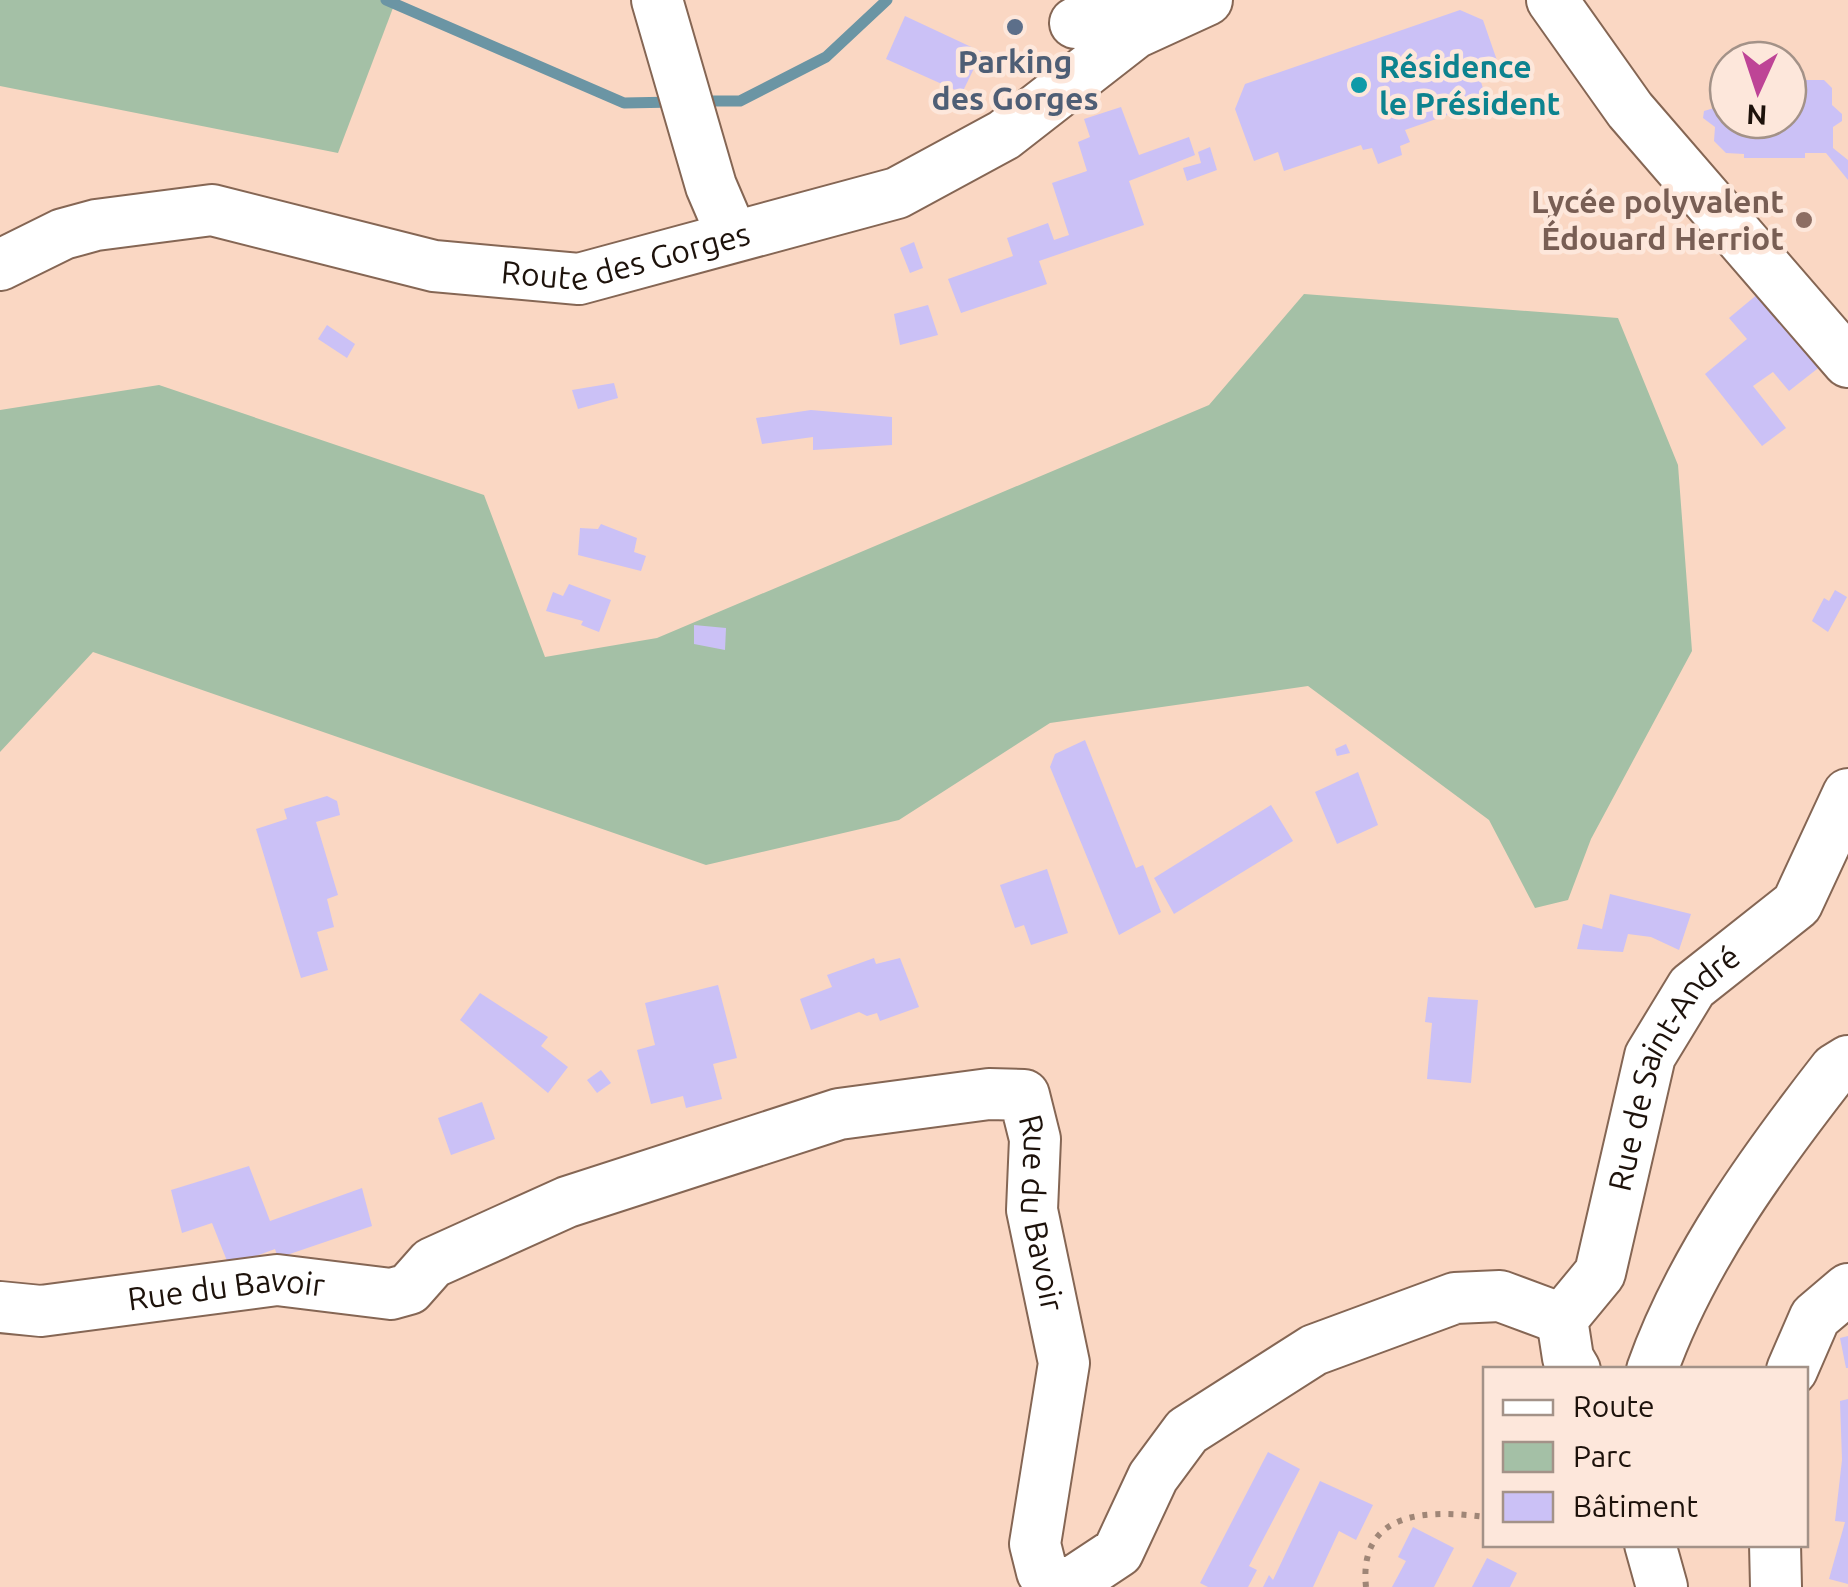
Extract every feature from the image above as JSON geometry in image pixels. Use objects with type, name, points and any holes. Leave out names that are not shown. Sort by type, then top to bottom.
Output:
[{"type":"street","points":[[1075,23],[1123,0]]},
{"type":"street","name":"Route des Gorges","points":[[0,265],[62,234],[96,225],[212,210],[434,266],[579,280],[732,235],[897,193],[1004,135],[1134,34],[1207,0]]},
{"type":"street","points":[[1552,0],[1630,110],[1848,362]]},
{"type":"street","points":[[660,14],[711,186],[732,235]]},
{"type":"street","points":[[0,221],[62,234]]},
{"type":"street","name":"Rue de Saint-André","points":[[1562,1318],[1600,1274],[1650,1056],[1692,987],[1797,904],[1848,794]]},
{"type":"street","points":[[1653,1367],[1664,1334],[1760,1166],[1835,1069],[1848,1062]]},
{"type":"street","name":"Rue du Bavoir","points":[[0,1308],[41,1311],[277,1280],[390,1294],[409,1289],[432,1262],[567,1202],[839,1114],[989,1094],[1024,1095],[1034,1139],[1032,1210],[1064,1363],[1036,1544],[1042,1572],[1065,1586],[1118,1552],[1153,1478],[1186,1431],[1314,1350],[1455,1298],[1500,1296],[1562,1318]]},
{"type":"street","points":[[1793,1367],[1815,1317],[1848,1289]]},
{"type":"street","points":[[1562,1318],[1572,1367]]},
{"type":"street","points":[[1651,1547],[1662,1587]]},
{"type":"street","points":[[1775,1547],[1776,1587]]},
{"type":"path","points":[[1366,1587],[1369,1552],[1388,1525],[1406,1516],[1483,1517]]},
{"type":"green space","points":[[0,0],[396,0],[338,153],[0,86]]},
{"type":"green space","points":[[1304,294],[1618,318],[1678,465],[1692,651],[1591,839],[1568,900],[1535,908],[1489,820],[1308,686],[1050,723],[899,820],[706,865],[93,652],[0,752],[0,410],[159,385],[484,495],[545,657],[657,638],[1209,405]]},
{"type":"building","name":"Résidence le Président","points":[[1460,10],[1483,20],[1502,75],[1481,82],[1487,101],[1405,130],[1410,142],[1400,146],[1402,155],[1378,164],[1372,148],[1363,150],[1361,145],[1284,171],[1278,152],[1254,161],[1235,109],[1245,84]]},
{"type":"building","points":[[905,16],[982,52],[962,93],[886,59]]},
{"type":"building","points":[[1808,80],[1824,80],[1832,88],[1832,105],[1842,114],[1842,121],[1833,127],[1833,148],[1848,160],[1848,180],[1826,153],[1805,153],[1805,158],[1744,158],[1744,154],[1726,153],[1714,141],[1808,140]]},
{"type":"building","points":[[1121,107],[1139,155],[1189,137],[1195,155],[1129,181],[1144,225],[1039,261],[1047,284],[961,313],[948,279],[1013,256],[1007,238],[1048,223],[1054,240],[1069,235],[1052,183],[1087,171],[1078,142],[1090,137],[1084,119]]},
{"type":"building","points":[[1210,147],[1217,170],[1187,181],[1183,168],[1201,163],[1198,152]]},
{"type":"building","points":[[914,242],[923,268],[910,273],[900,248]]},
{"type":"building","points":[[1765,288],[1826,362],[1789,391],[1773,372],[1753,386],[1786,428],[1762,446],[1705,374],[1747,339],[1729,318]]},
{"type":"building","points":[[928,305],[938,335],[900,345],[894,314]]},
{"type":"building","points":[[327,325],[355,344],[347,358],[318,339]]},
{"type":"building","points":[[614,383],[618,398],[578,409],[572,390]]},
{"type":"building","points":[[811,410],[892,417],[892,445],[813,450],[813,437],[762,444],[756,418]]},
{"type":"building","points":[[601,524],[637,538],[634,552],[646,556],[641,571],[578,555],[580,528],[598,529]]},
{"type":"building","points":[[569,584],[611,600],[599,632],[581,625],[583,621],[546,611],[553,592],[563,596]]},
{"type":"building","points":[[1835,590],[1847,597],[1828,632],[1812,621],[1824,598],[1829,601]]},
{"type":"building","points":[[694,625],[726,628],[725,650],[694,644]]},
{"type":"building","points":[[1085,740],[1136,868],[1143,865],[1161,912],[1119,935],[1050,767],[1055,754]]},
{"type":"building","points":[[1346,744],[1350,753],[1337,756],[1335,749]]},
{"type":"building","points":[[1358,772],[1378,825],[1337,844],[1315,792]]},
{"type":"building","points":[[327,796],[337,801],[340,815],[316,822],[338,895],[327,899],[334,927],[317,932],[328,970],[301,978],[256,829],[287,819],[284,809]]},
{"type":"building","points":[[1271,805],[1293,841],[1174,914],[1154,878]]},
{"type":"building","points":[[1047,869],[1068,933],[1031,945],[1024,925],[1015,928],[1000,885]]},
{"type":"building","points":[[1610,894],[1691,914],[1679,950],[1651,937],[1628,934],[1623,952],[1577,949],[1583,924],[1602,929]]},
{"type":"building","points":[[874,958],[876,964],[900,958],[919,1007],[880,1021],[877,1013],[867,1016],[859,1012],[811,1030],[800,999],[832,987],[827,975]]},
{"type":"building","points":[[718,985],[737,1058],[713,1064],[722,1099],[686,1108],[683,1096],[651,1104],[637,1050],[655,1045],[645,1003]]},
{"type":"building","points":[[480,993],[548,1037],[541,1046],[568,1067],[548,1093],[460,1020]]},
{"type":"building","points":[[1428,997],[1478,1000],[1471,1083],[1427,1079],[1432,1023],[1425,1022]]},
{"type":"building","points":[[601,1070],[611,1083],[597,1093],[587,1080]]},
{"type":"building","points":[[482,1102],[495,1139],[451,1155],[438,1118]]},
{"type":"building","points":[[249,1166],[270,1221],[362,1188],[372,1226],[278,1258],[275,1249],[229,1266],[212,1223],[182,1233],[171,1190]]},
{"type":"building","points":[[1848,1336],[1848,1368],[1846,1368],[1840,1338]]},
{"type":"building","points":[[1848,1399],[1848,1584],[1829,1579],[1845,1522],[1835,1521],[1842,1460],[1840,1401]]},
{"type":"building","points":[[1268,1452],[1300,1469],[1249,1566],[1257,1570],[1248,1587],[1208,1587],[1200,1583]]},
{"type":"building","points":[[1320,1481],[1373,1505],[1356,1540],[1339,1531],[1313,1587],[1263,1587],[1269,1575],[1273,1580]]},
{"type":"building","points":[[1413,1527],[1454,1548],[1434,1587],[1392,1587],[1406,1561],[1398,1557]]},
{"type":"building","points":[[1487,1558],[1517,1573],[1510,1587],[1472,1587]]},
{"type":"waterway","points":[[386,0],[624,103],[676,102]]},
{"type":"waterway","points":[[699,101],[740,101],[826,57],[887,0]]},
{"type":"place","name":"Parking des Gorges","points":[[1015,27]]},
{"type":"place","name":"Résidence le Président","points":[[1359,85]]},
{"type":"place","name":"Lycée polyvalent Édouard Herriot","points":[[1804,220]]}]
